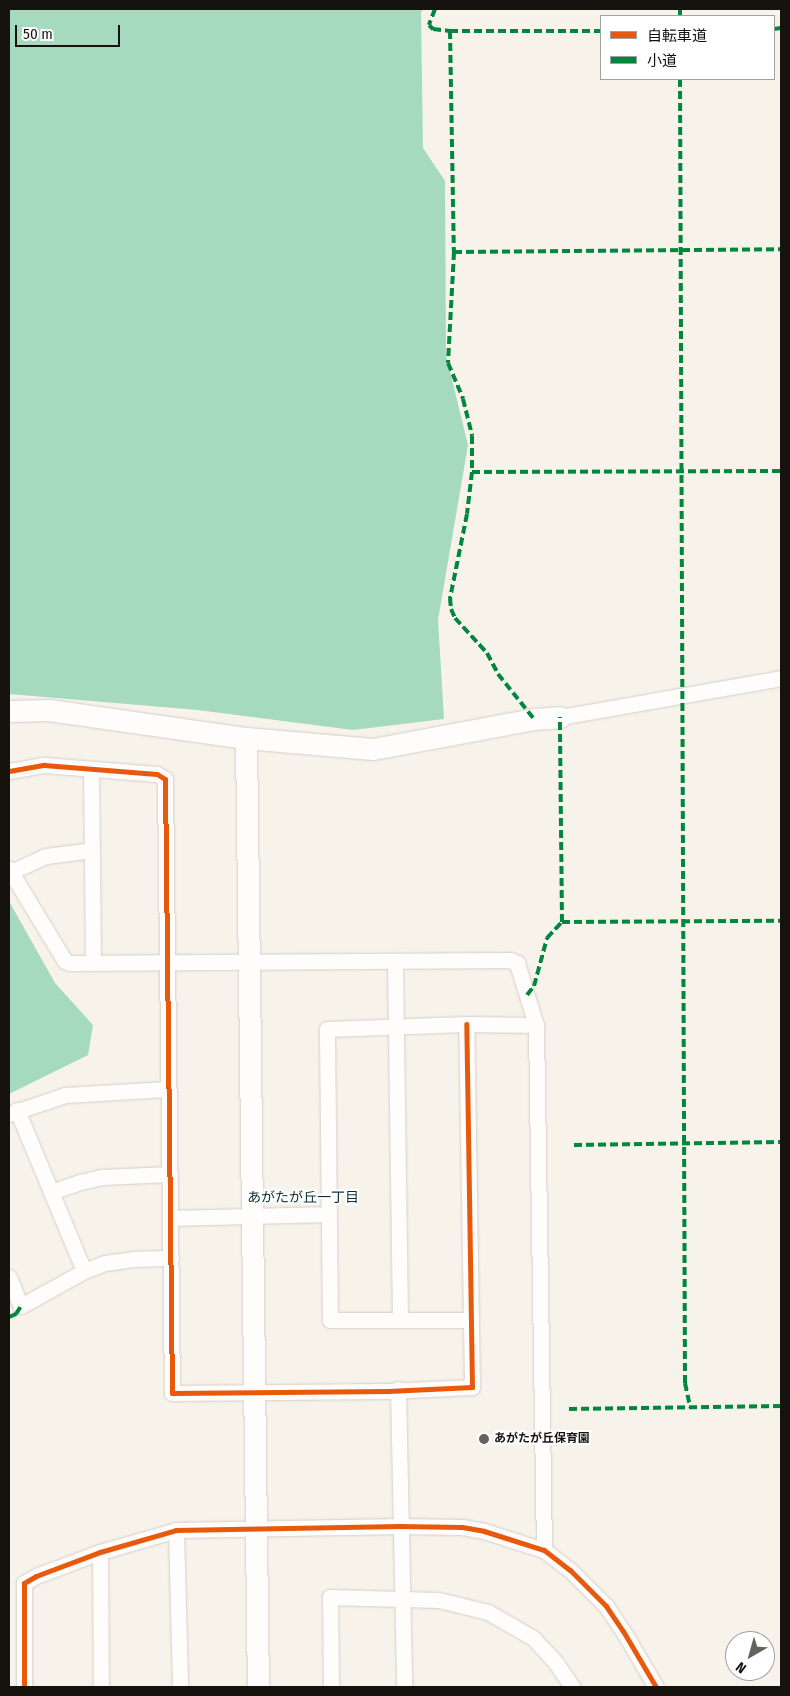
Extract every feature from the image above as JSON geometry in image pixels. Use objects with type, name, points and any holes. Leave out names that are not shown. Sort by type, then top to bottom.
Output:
[{"type":"street","points":[[9,711],[49,710],[246,738],[373,749],[781,678]]},
{"type":"street","points":[[246,738],[258,1687]]},
{"type":"street","points":[[9,771],[44,765],[157,774],[165,779],[172,1393],[253,1394],[472,1386],[466,1024]]},
{"type":"street","points":[[91,768],[93,962]]},
{"type":"street","points":[[92,850],[55,854],[10,870],[65,961],[70,963],[510,960],[517,963],[536,1025],[544,1550]]},
{"type":"street","points":[[395,961],[398,1026],[400,1320]]},
{"type":"street","points":[[471,1320],[330,1320],[327,1029],[466,1024],[536,1025]]},
{"type":"street","points":[[84,1271],[51,1192],[13,1112],[64,1094],[168,1089]]},
{"type":"street","points":[[51,1192],[102,1177],[170,1174]]},
{"type":"street","points":[[170,1218],[329,1214]]},
{"type":"street","points":[[9,1277],[21,1306],[84,1271],[114,1261],[171,1258]]},
{"type":"street","points":[[398,1389],[404,1687]]},
{"type":"street","points":[[24,1687],[24,1582],[100,1552],[176,1530],[400,1526],[462,1527],[484,1531],[544,1550],[570,1570],[606,1606],[624,1631],[656,1687]]},
{"type":"street","points":[[176,1530],[180,1687]]},
{"type":"street","points":[[100,1552],[101,1687]]},
{"type":"street","points":[[331,1687],[330,1597],[439,1600],[475,1608],[503,1619],[544,1649],[572,1687]]},
{"type":"green space","points":[[9,9],[423,9],[421,13],[423,148],[445,181],[446,355],[468,445],[438,620],[444,719],[353,730],[198,710],[9,694]]},
{"type":"green space","points":[[9,901],[55,983],[93,1025],[88,1055],[9,1094]]},
{"type":"marked path","points":[[435,9],[429,25],[433,29],[450,31],[454,252],[448,363],[463,399],[472,436],[472,472],[467,514],[450,598],[451,609],[455,618],[487,653],[498,674],[534,719]]},
{"type":"marked path","points":[[680,9],[680,15]]},
{"type":"marked path","points":[[775,29],[781,28]]},
{"type":"marked path","points":[[450,31],[600,31]]},
{"type":"marked path","points":[[680,80],[685,1383],[690,1407]]},
{"type":"marked path","points":[[454,252],[781,249]]},
{"type":"marked path","points":[[472,472],[781,471]]},
{"type":"marked path","points":[[527,995],[534,986],[547,938],[562,922],[560,717]]},
{"type":"marked path","points":[[562,922],[781,921]]},
{"type":"marked path","points":[[574,1145],[781,1142]]},
{"type":"marked path","points":[[9,1317],[16,1314],[21,1306]]},
{"type":"marked path","points":[[569,1409],[781,1406]]},
{"type":"cycle path","points":[[9,771],[44,765],[157,774],[165,779],[172,1393],[388,1391],[472,1387],[466,1024]]},
{"type":"cycle path","points":[[24,1687],[24,1583],[36,1576],[100,1552],[176,1530],[400,1526],[462,1527],[484,1531],[544,1550],[570,1570],[606,1606],[656,1687]]},
{"type":"place","name":"あがたが丘保育園","points":[[484,1439]]},
{"type":"district","name":"あがたが丘一丁目","points":[[303,1198]]}]
